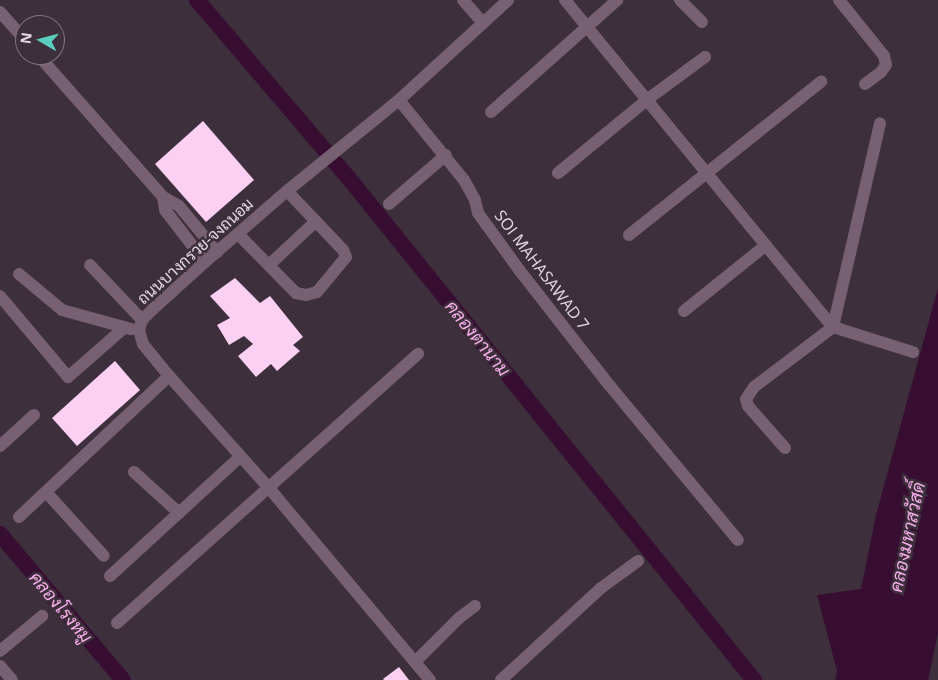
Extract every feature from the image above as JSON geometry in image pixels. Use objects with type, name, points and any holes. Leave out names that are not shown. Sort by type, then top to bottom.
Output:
[{"type":"street","points":[[463,0],[483,23]]},
{"type":"street","name":"ถนนบางกรวย-จงถนอม","points":[[430,680],[268,487],[168,376],[143,344],[140,325],[205,262],[287,191],[399,100],[508,0]]},
{"type":"street","points":[[565,0],[708,172],[833,327],[913,352]]},
{"type":"street","points":[[492,112],[617,0]]},
{"type":"street","points":[[680,0],[702,22]]},
{"type":"street","points":[[839,0],[884,56],[886,65],[881,72],[865,84]]},
{"type":"street","points":[[0,12],[15,29]]},
{"type":"street","points":[[558,173],[648,99],[706,57]]},
{"type":"street","points":[[47,65],[163,196],[179,206],[217,252]]},
{"type":"street","points":[[629,235],[821,82]]},
{"type":"street","name":"SOI MAHASAWAD 7","points":[[399,100],[446,156],[470,190],[478,213],[610,386],[738,540]]},
{"type":"street","points":[[786,448],[748,406],[748,394],[754,387],[833,327],[880,123]]},
{"type":"street","points":[[389,204],[446,156]]},
{"type":"street","points":[[238,234],[296,293],[317,292],[346,257],[343,250],[287,191]]},
{"type":"street","points":[[163,196],[165,210],[205,262]]},
{"type":"street","points":[[269,266],[316,221]]},
{"type":"street","points":[[684,310],[766,245]]},
{"type":"street","points":[[20,274],[62,310],[124,328],[140,325],[90,265]]},
{"type":"street","points":[[0,296],[68,377],[124,328]]},
{"type":"street","points":[[117,623],[418,354]]},
{"type":"street","points":[[19,517],[168,376]]},
{"type":"street","points":[[0,445],[34,416]]},
{"type":"street","points":[[110,576],[240,457]]},
{"type":"street","points":[[134,472],[179,513]]},
{"type":"street","points":[[46,492],[104,556]]},
{"type":"street","points":[[504,679],[601,588],[638,561]]},
{"type":"street","points":[[415,662],[459,618],[475,606]]},
{"type":"street","points":[[0,651],[42,616]]},
{"type":"street","points":[[0,666],[12,680]]},
{"type":"water","name":"คลองมหาสวัสดิ์","points":[[938,288],[938,633],[928,680],[835,680],[837,671],[817,595],[861,589],[876,515]]},
{"type":"building","points":[[203,121],[254,180],[206,222],[155,164]]},
{"type":"building","points":[[235,278],[260,303],[270,296],[303,337],[293,345],[300,351],[277,371],[271,364],[256,377],[238,356],[253,344],[244,336],[229,345],[217,325],[230,318],[210,296]]},
{"type":"building","points":[[115,361],[140,390],[77,446],[52,418]]},
{"type":"building","points":[[399,667],[409,680],[383,679]]},
{"type":"waterway","name":"คลองตานาม","points":[[197,0],[347,176],[754,680]]},
{"type":"waterway","name":"คลองโรงหมู","points":[[0,534],[123,680]]}]
